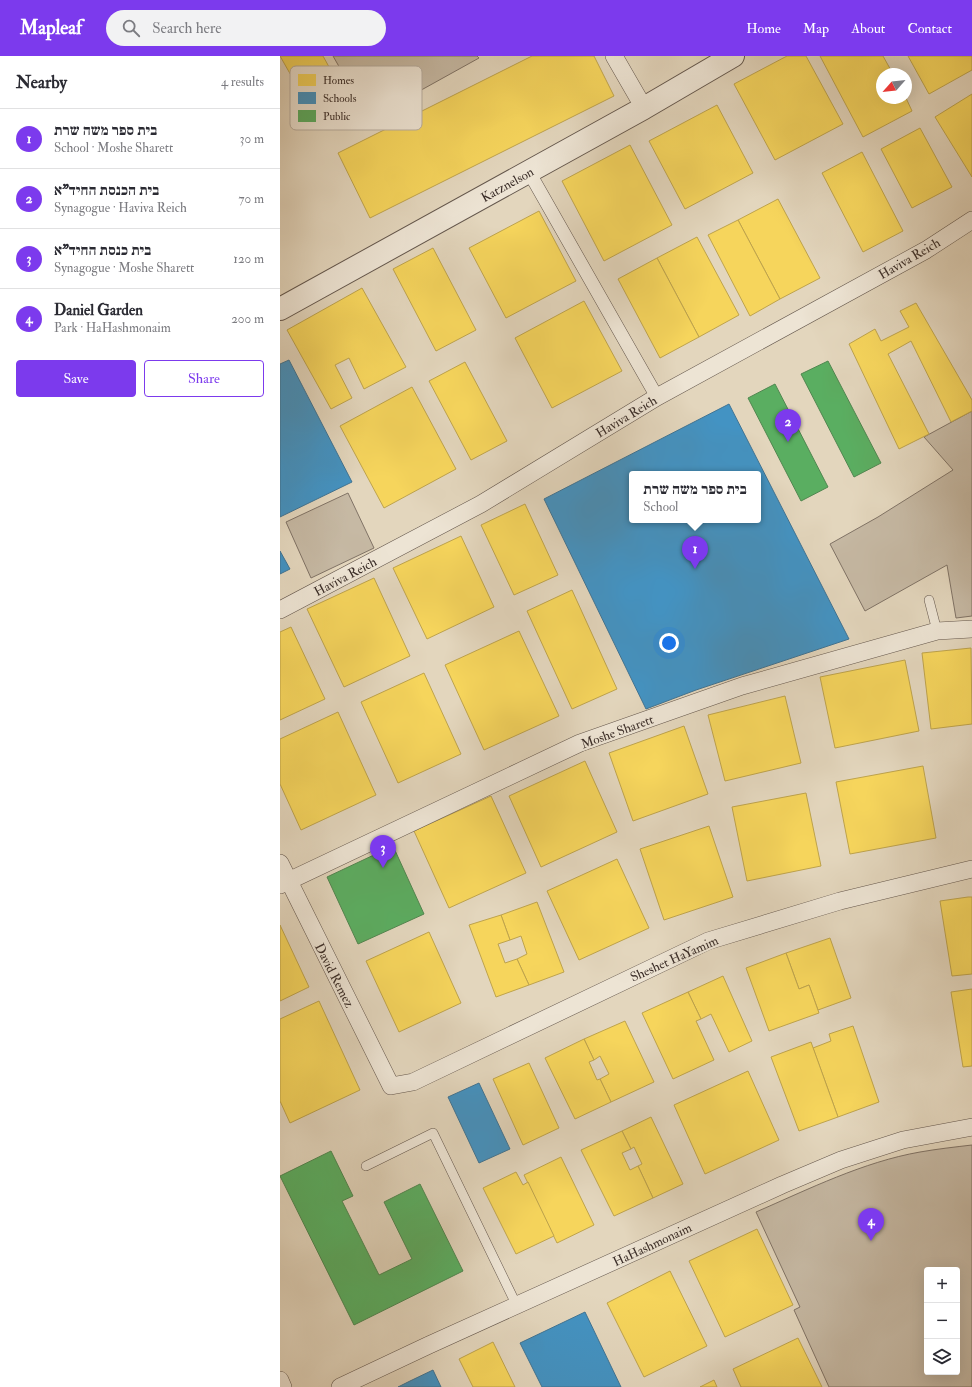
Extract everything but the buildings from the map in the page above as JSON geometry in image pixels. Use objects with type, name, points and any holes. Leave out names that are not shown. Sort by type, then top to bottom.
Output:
[{"type":"street","points":[[614,56],[644,108]]},
{"type":"street","name":"Katznelson","points":[[280,309],[644,108],[733,56]]},
{"type":"street","points":[[529,172],[657,397]]},
{"type":"street","name":"Haviva Reich","points":[[280,610],[481,504],[657,397],[926,250],[972,220]]},
{"type":"street","name":"Moshe Sharett","points":[[284,883],[580,744],[742,686],[937,631],[972,629]]},
{"type":"street","name":"David Remez","points":[[280,863],[284,883],[391,1086]]},
{"type":"street","name":"Sheshet HaYamim","points":[[391,1086],[413,1082],[708,941],[840,901],[972,869]]},
{"type":"street","name":"HaHashmonaim","points":[[340,1387],[428,1345],[782,1185],[841,1160],[903,1140],[972,1127]]},
{"type":"street","points":[[280,1380],[283,1387]]},
{"type":"lane","points":[[929,600],[937,631]]},
{"type":"lane","points":[[366,1166],[433,1133],[517,1306]]},
{"type":"shaded area","points":[[333,56],[477,56],[479,58],[422,90],[422,66],[339,66]]},
{"type":"shaded area","points":[[972,411],[972,616],[956,618],[947,565],[865,611],[830,544],[878,517],[953,470],[924,437]]},
{"type":"shaded area","points":[[348,493],[374,548],[311,578],[286,522]]},
{"type":"shaded area","points":[[972,1145],[972,1387],[829,1387],[794,1310],[800,1307],[756,1212],[857,1169],[878,1162],[939,1149]]},
{"type":"place","name":"בית הכנסת החיד\"א","points":[[788,442]]},
{"type":"place","name":"בית ספר משה שרת","points":[[695,569]]},
{"type":"place","name":"בית כנסת החיד\"א","points":[[383,868]]},
{"type":"place","name":"Daniel Garden","points":[[871,1241]]}]
